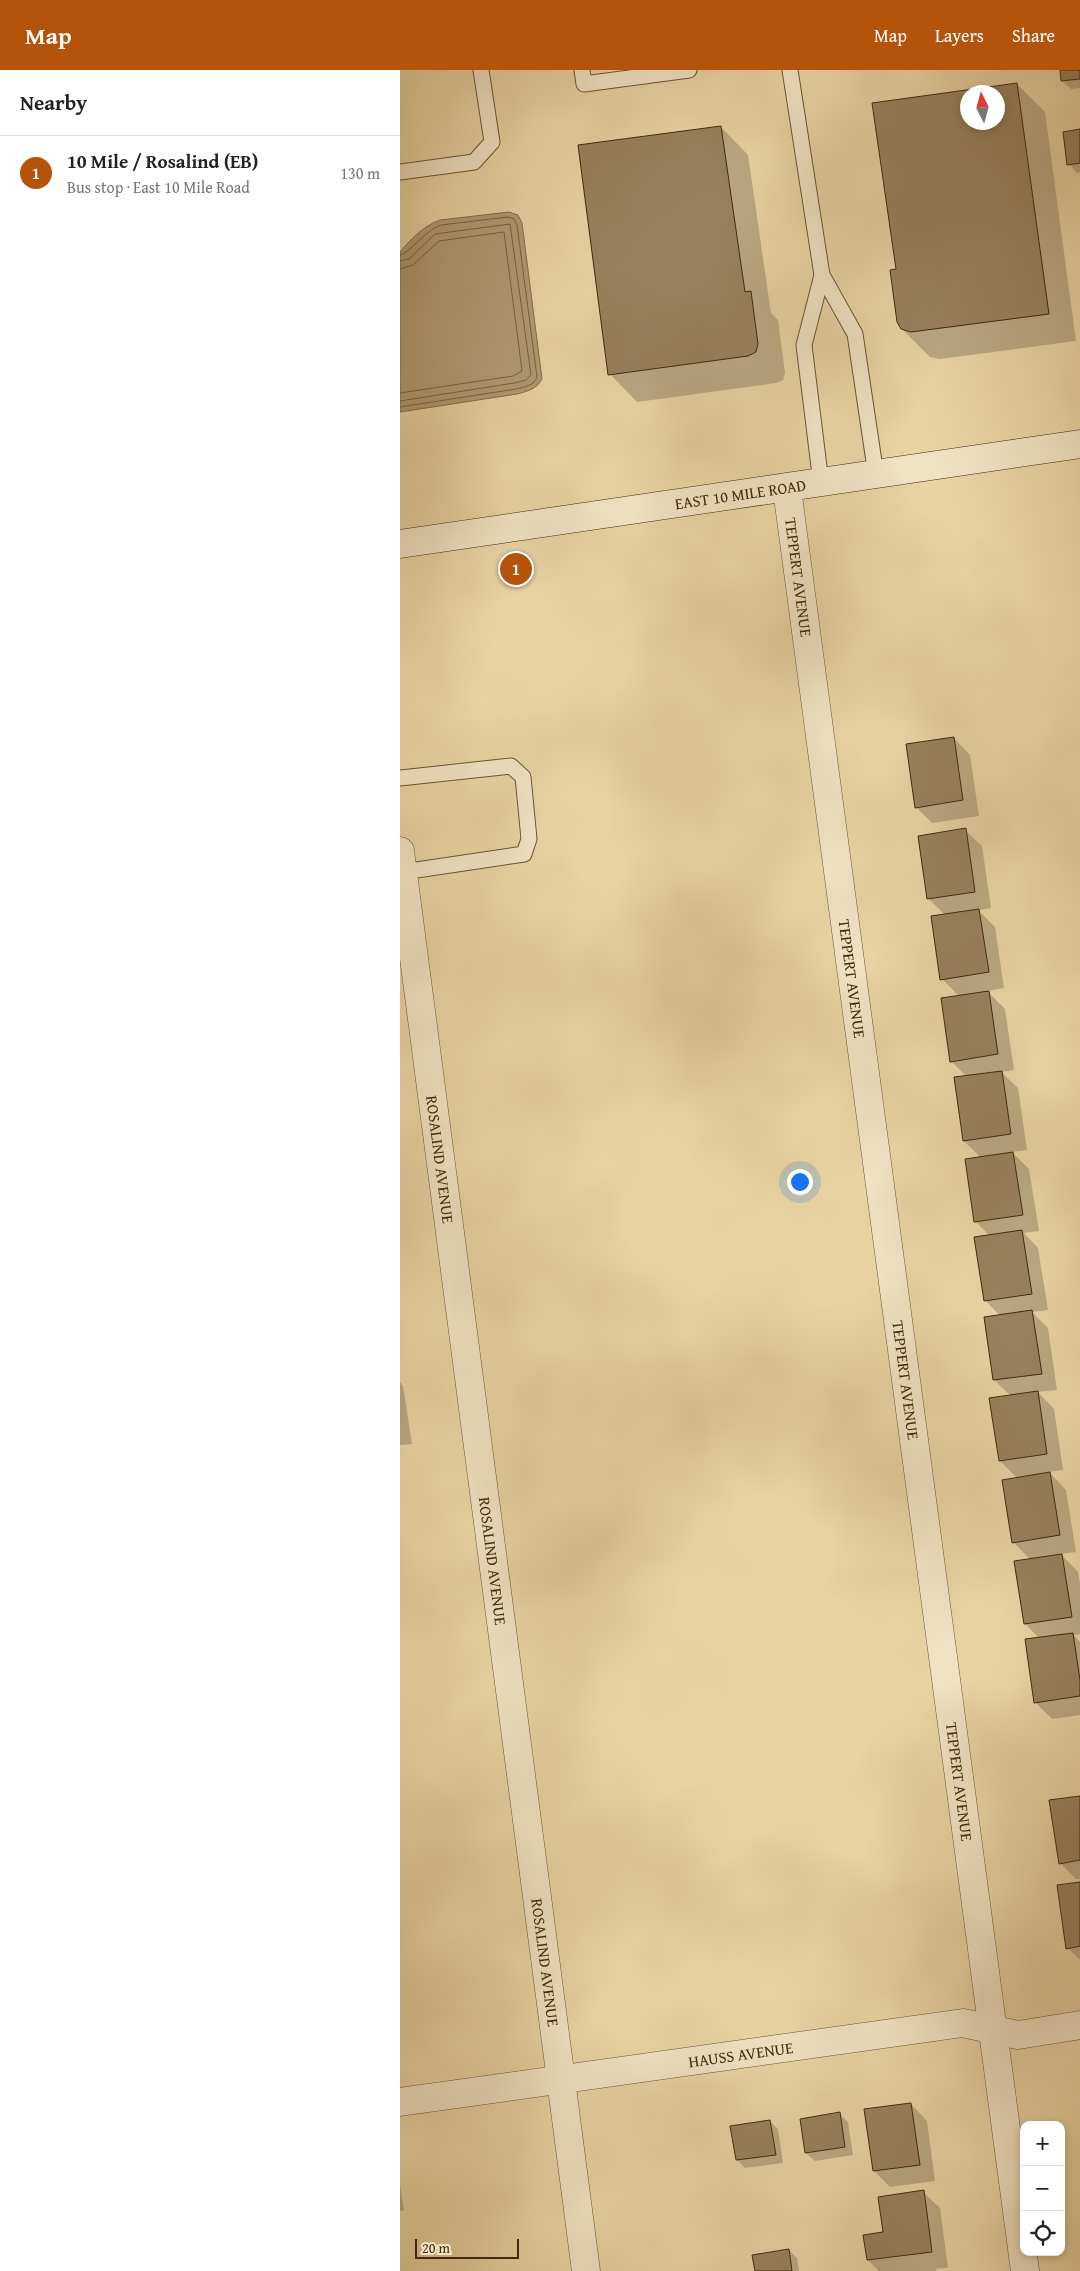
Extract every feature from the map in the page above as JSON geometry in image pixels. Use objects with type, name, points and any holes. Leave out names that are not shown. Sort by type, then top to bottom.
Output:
[{"type":"street","name":"EAST 10 MILE ROAD","points":[[400,544],[787,489],[1080,444]]},
{"type":"street","name":"TEPPERT AVENUE","points":[[787,489],[1025,2271]]},
{"type":"street","name":"ROSALIND AVENUE","points":[[401,862],[586,2271]]},
{"type":"street","name":"HAUSS AVENUE","points":[[400,2102],[963,2023],[1018,2035],[1080,2025]]},
{"type":"lane","points":[[400,172],[474,162],[492,142],[482,70]]},
{"type":"lane","points":[[582,70],[584,84],[689,70]]},
{"type":"lane","points":[[790,70],[822,275],[855,334],[876,475]]},
{"type":"lane","points":[[821,483],[804,345],[822,275]]},
{"type":"lane","points":[[400,778],[511,766],[523,777],[529,839],[524,854],[401,862]]},
{"type":"water","points":[[509,212],[518,215],[522,223],[542,379],[535,387],[517,394],[400,412],[400,252],[423,229],[440,220]]},
{"type":"building","points":[[1060,70],[1080,70],[1080,79],[1061,81]]},
{"type":"building","points":[[1017,83],[1049,314],[911,332],[901,329],[897,322],[890,270],[896,269],[872,103],[960,91],[960,130],[1005,130],[1005,85],[1002,85]]},
{"type":"building","points":[[721,126],[745,292],[751,291],[758,344],[756,352],[748,356],[608,375],[578,145]]},
{"type":"building","points":[[1080,129],[1080,163],[1067,165],[1063,132]]},
{"type":"building","points":[[954,737],[963,800],[915,808],[906,744]]},
{"type":"building","points":[[966,828],[975,892],[927,899],[918,836]]},
{"type":"building","points":[[979,909],[989,972],[940,980],[931,916]]},
{"type":"building","points":[[989,991],[998,1054],[950,1062],[941,998]]},
{"type":"building","points":[[1002,1071],[1011,1134],[963,1141],[954,1077]]},
{"type":"building","points":[[1013,1152],[1023,1215],[974,1222],[965,1159]]},
{"type":"building","points":[[1022,1230],[1032,1294],[984,1301],[974,1237]]},
{"type":"building","points":[[1032,1310],[1042,1374],[993,1380],[984,1317]]},
{"type":"building","points":[[1038,1391],[1047,1454],[999,1461],[989,1398]]},
{"type":"building","points":[[1050,1472],[1060,1535],[1012,1543],[1002,1480]]},
{"type":"building","points":[[1062,1554],[1072,1617],[1024,1624],[1014,1561]]},
{"type":"building","points":[[1073,1633],[1080,1680],[1080,1696],[1034,1703],[1025,1639]]},
{"type":"building","points":[[1080,1796],[1080,1860],[1059,1864],[1049,1800]]},
{"type":"building","points":[[1080,1882],[1080,1946],[1066,1949],[1057,1885]]},
{"type":"building","points":[[911,2103],[920,2165],[873,2171],[864,2109]]},
{"type":"building","points":[[840,2112],[845,2147],[805,2153],[800,2119]]},
{"type":"building","points":[[770,2120],[776,2155],[736,2160],[730,2126]]},
{"type":"building","points":[[924,2190],[932,2252],[867,2260],[863,2235],[883,2232],[878,2197]]},
{"type":"building","points":[[789,2249],[792,2271],[755,2271],[752,2255]]},
{"type":"place","name":"10 Mile / Rosalind (EB)","points":[[516,569]]}]
